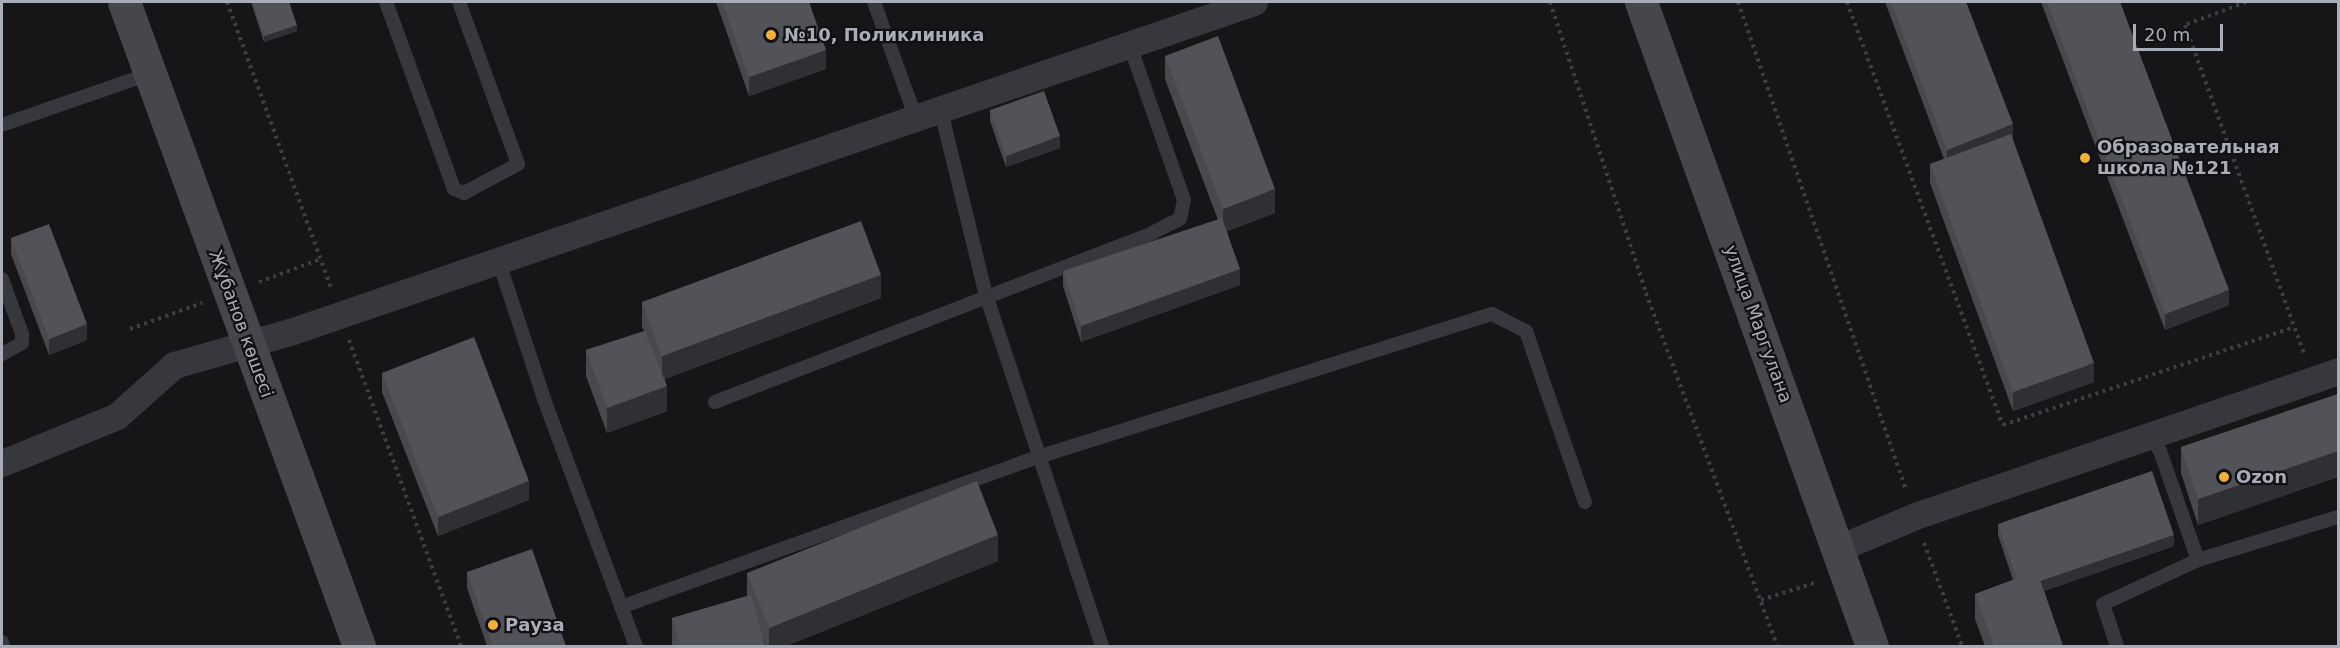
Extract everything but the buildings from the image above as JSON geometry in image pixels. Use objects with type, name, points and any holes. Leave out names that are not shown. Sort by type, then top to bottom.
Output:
[{"type":"main road","name":"Жұбанов көшесі","points":[[124,2],[359,646]]},
{"type":"main road","name":"улица Маргулана","points":[[1641,2],[1872,646]]},
{"type":"street","points":[[2,463],[117,416],[174,365],[290,332],[927,112],[1254,2]]},
{"type":"street","points":[[1843,560],[1915,516],[2151,438],[2326,375]]},
{"type":"lane","points":[[386,2],[454,189],[464,193],[518,164],[459,2]]},
{"type":"lane","points":[[874,2],[927,112],[1038,457],[1102,646]]},
{"type":"lane","points":[[715,402],[986,295],[1152,233],[1180,219],[1184,200],[1129,43]]},
{"type":"lane","points":[[2,125],[149,74]]},
{"type":"lane","points":[[498,259],[544,399],[636,646]]},
{"type":"lane","points":[[2,279],[22,334],[22,344],[2,354]]},
{"type":"lane","points":[[621,607],[1038,457],[1492,314],[1526,331],[1585,502]]},
{"type":"lane","points":[[2151,438],[2160,451],[2198,560]]},
{"type":"lane","points":[[2117,646],[2103,604],[2198,560],[2338,517]]},
{"type":"path","points":[[1550,2],[1646,293],[1777,646]]},
{"type":"path","points":[[1738,2],[1962,646]]},
{"type":"path","points":[[1847,2],[2003,425],[2295,327]]},
{"type":"path","points":[[2246,2],[2185,25],[2295,327],[2326,375]]},
{"type":"path","points":[[1761,600],[1843,560]]},
{"type":"place","name":"№10, Поликлиника","points":[[771,35]]},
{"type":"place","name":"Образовательная школа №121","points":[[2085,158]]},
{"type":"place","name":"Ozon","points":[[2224,477]]},
{"type":"place","name":"Рауза","points":[[493,625]]}]
